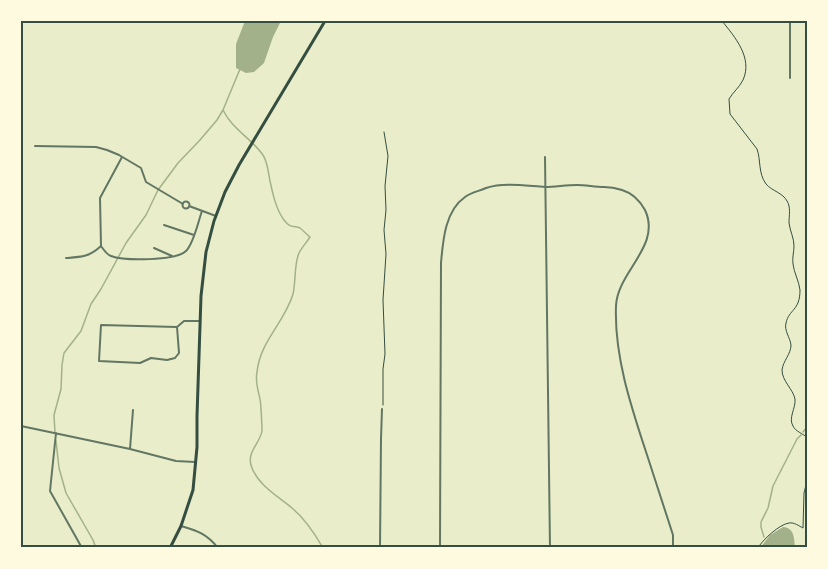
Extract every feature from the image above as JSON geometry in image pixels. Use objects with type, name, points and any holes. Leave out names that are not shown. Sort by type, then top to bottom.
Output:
[{"type":"main road","points":[[170,548],[181,526],[193,490],[197,447],[201,296],[206,252],[216,216],[239,165],[325,21]]},
{"type":"street","points":[[790,21],[790,78]]},
{"type":"street","points":[[35,146],[96,147],[107,150],[141,168],[146,182],[183,204],[185,208],[189,206],[216,216]]},
{"type":"street","points":[[122,157],[100,198],[101,246],[105,252],[121,258],[152,259],[180,255],[186,251],[194,235],[202,211]]},
{"type":"street","points":[[545,157],[550,548]]},
{"type":"street","points":[[440,548],[441,263],[444,235],[456,205],[466,196],[494,186],[576,185],[617,188],[626,192],[641,204],[649,222],[648,238],[618,292],[616,329],[633,413],[673,534],[673,548]]},
{"type":"street","points":[[164,225],[194,235]]},
{"type":"street","points":[[66,258],[82,257],[101,246]]},
{"type":"street","points":[[154,248],[172,256]]},
{"type":"street","points":[[177,327],[179,353],[176,358],[167,360],[151,358],[140,363],[99,360],[101,325],[177,327],[184,321],[200,321]]},
{"type":"street","points":[[130,448],[133,410]]},
{"type":"street","points":[[380,548],[382,410]]},
{"type":"street","points":[[21,426],[130,448],[176,460],[195,462]]},
{"type":"street","points":[[56,433],[50,491],[82,548]]},
{"type":"street","points":[[181,526],[211,538],[218,548]]},
{"type":"path","points":[[722,21],[737,41],[745,60],[746,70],[743,79],[729,99],[730,114],[757,149],[761,175],[766,183],[785,198],[788,204],[789,226],[794,243],[792,263],[800,294],[798,305],[785,325],[791,349],[782,371],[795,401],[791,419],[793,427],[807,437]]},
{"type":"path","points":[[382,410],[385,354],[383,300],[386,254],[385,186],[388,156],[384,132]]},
{"type":"path","points":[[758,548],[774,531],[786,523],[792,522],[803,528],[804,493],[807,481]]},
{"type":"shaded area","points":[[245,21],[281,21],[264,63],[254,72],[246,73],[236,68],[236,44]]},
{"type":"shaded area","points":[[783,527],[792,532],[795,548],[760,548],[770,535]]},
{"type":"waterway","points":[[55,433],[54,415],[61,389],[64,353],[81,331],[91,304],[126,243],[146,215],[158,190],[178,163],[217,120],[240,69]]},
{"type":"waterway","points":[[223,110],[231,123],[263,155],[275,202],[284,220],[290,226],[300,228],[310,237],[297,257],[294,289],[289,304],[259,361],[256,379],[262,431],[250,460],[258,478],[301,517],[323,548]]},
{"type":"waterway","points":[[803,432],[807,427]]},
{"type":"waterway","points":[[764,537],[761,522],[768,508],[773,486],[801,435]]},
{"type":"waterway","points":[[56,441],[59,468],[66,493],[96,548]]}]
